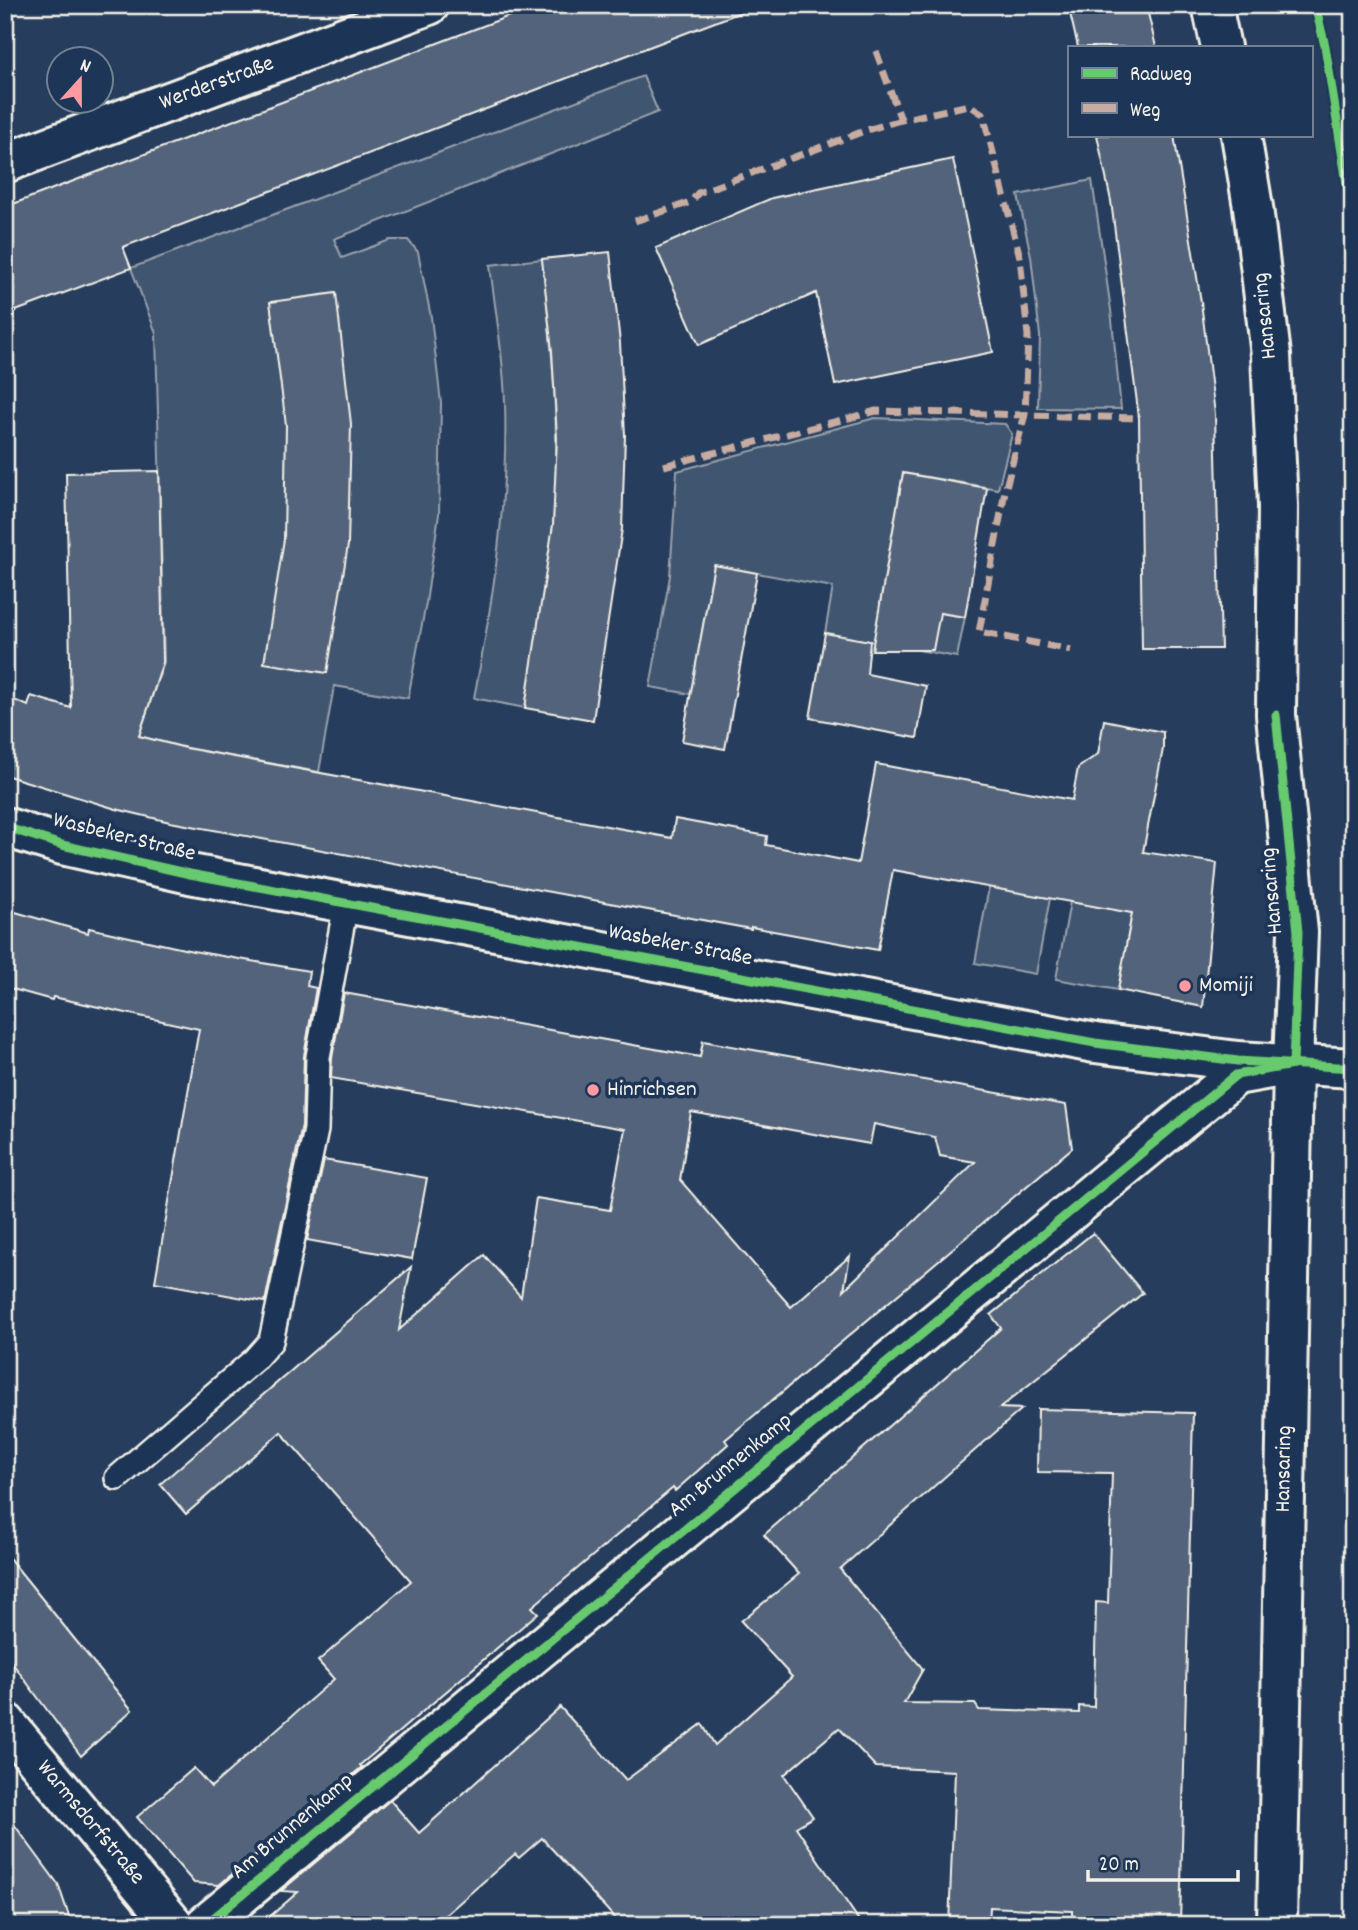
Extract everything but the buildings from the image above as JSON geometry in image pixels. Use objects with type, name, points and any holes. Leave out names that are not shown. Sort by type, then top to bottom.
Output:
[{"type":"street","name":"Werderstraße","points":[[5,163],[429,5]]},
{"type":"street","points":[[1212,5],[1221,46]]},
{"type":"street","name":"Hansaring","points":[[1241,136],[1253,207],[1271,355],[1278,506],[1276,715],[1298,932],[1293,1065],[1277,1925]]},
{"type":"street","name":"Wasbeker Straße","points":[[5,827],[62,845],[190,874],[1095,1043],[1238,1060],[1353,1068]]},
{"type":"street","name":"Am Brunnenkamp","points":[[205,1925],[1236,1075],[1293,1065]]},
{"type":"street","name":"Warmsdorfstraße","points":[[5,1722],[174,1925]]},
{"type":"lane","points":[[117,1478],[254,1360],[271,1341],[316,1130],[318,1057],[346,904]]},
{"type":"shaded area","points":[[643,76],[658,112],[334,239],[342,258],[390,240],[408,240],[418,252],[431,317],[441,403],[439,514],[408,698],[334,686],[319,772],[186,748],[139,736],[164,662],[156,333],[131,268]]},
{"type":"shaded area","points":[[1092,180],[1111,310],[1121,409],[1038,408],[1040,336],[1031,256],[1018,195]]},
{"type":"shaded area","points":[[542,259],[554,392],[555,491],[548,570],[525,708],[474,698],[493,588],[504,478],[504,386],[490,265]]},
{"type":"shaded area","points":[[875,418],[1005,424],[1012,434],[998,489],[903,473],[880,603],[965,617],[957,657],[825,633],[833,587],[714,565],[691,694],[650,687],[670,576],[677,471]]},
{"type":"shaded area","points":[[989,887],[1050,898],[1036,974],[975,963]]},
{"type":"shaded area","points":[[1070,902],[1132,913],[1118,990],[1056,979]]},
{"type":"marked path","points":[[876,51],[901,120],[969,105],[983,114],[1020,257],[1028,336],[1025,414],[1005,491],[979,632],[1071,650]]},
{"type":"marked path","points":[[635,221],[691,202],[698,193],[901,120]]},
{"type":"marked path","points":[[664,466],[876,411],[1139,418]]},
{"type":"marked path","points":[[1348,1068],[1353,1010]]},
{"type":"cycle path","points":[[1315,5],[1325,46],[1353,221]]},
{"type":"cycle path","points":[[1276,715],[1298,932],[1293,1065]]},
{"type":"cycle path","points":[[5,827],[62,845],[190,874],[1095,1043],[1238,1061],[1353,1068]]},
{"type":"cycle path","points":[[205,1925],[1236,1075],[1293,1065]]},
{"type":"place","name":"Momiji","points":[[1185,986]]},
{"type":"place","name":"Hinrichsen","points":[[593,1090]]}]
